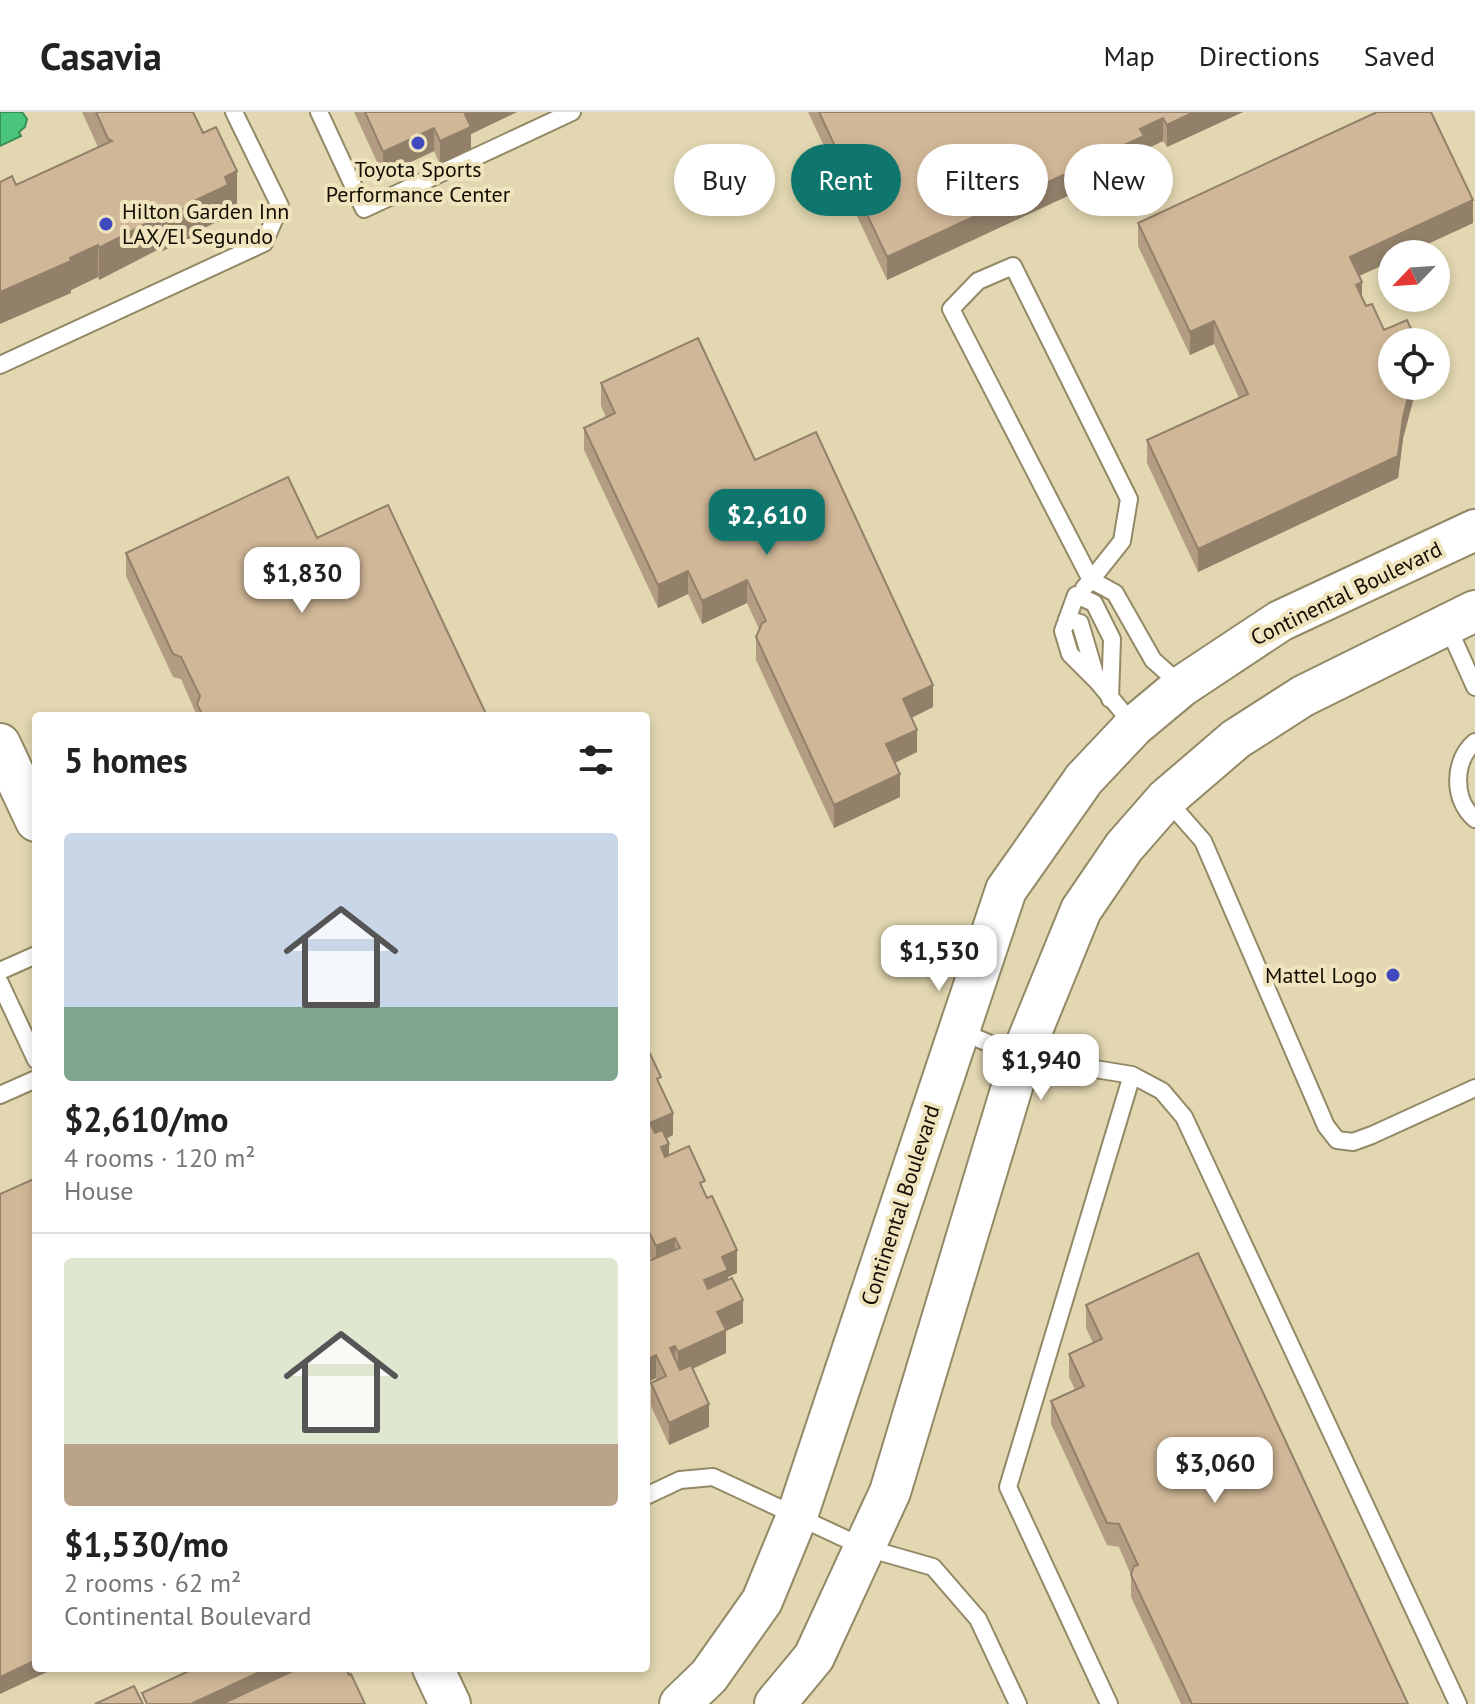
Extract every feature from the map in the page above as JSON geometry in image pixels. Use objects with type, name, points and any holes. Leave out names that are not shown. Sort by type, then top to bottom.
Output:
[{"type":"street","name":"Continental Boulevard","points":[[680,1704],[709,1676],[762,1601],[797,1516],[1006,890],[1084,779],[1122,712],[1182,686],[1280,621],[1475,530]]},
{"type":"street","points":[[775,1704],[814,1657],[890,1492],[1021,1057],[1081,910],[1124,847],[1166,799],[1236,739],[1303,696],[1461,618]]},
{"type":"street","points":[[0,744],[32,812]]},
{"type":"street","points":[[435,1672],[450,1704]]},
{"type":"lane","points":[[0,365],[264,243],[280,206],[234,112]]},
{"type":"lane","points":[[319,112],[364,209],[572,112]]},
{"type":"lane","points":[[1122,712],[1070,654],[1063,631],[1076,595],[1091,580],[1122,541],[1129,499],[1013,266],[978,281],[951,309],[1091,580],[1115,593],[1153,660],[1182,686]]},
{"type":"lane","points":[[1076,595],[1094,603],[1112,639],[1122,712]]},
{"type":"lane","points":[[1461,618],[1475,687]]},
{"type":"lane","points":[[1475,742],[1466,750],[1456,785],[1470,815],[1475,819]]},
{"type":"lane","points":[[1166,799],[1203,841],[1326,1126],[1337,1140],[1353,1142],[1372,1135],[1475,1088]]},
{"type":"lane","points":[[0,971],[32,957]]},
{"type":"lane","points":[[0,983],[32,1051]]},
{"type":"lane","points":[[960,1031],[1021,1057],[1132,1075],[1162,1091],[1184,1117],[1458,1704]]},
{"type":"lane","points":[[1109,1704],[1008,1487],[1132,1075]]},
{"type":"lane","points":[[0,1095],[32,1081]]},
{"type":"lane","points":[[650,1494],[680,1480],[713,1477],[863,1547],[933,1567],[978,1619],[1018,1704]]},
{"type":"shaded area","points":[[0,112],[22,112],[27,119],[25,127],[19,132],[21,136],[0,146]]},
{"type":"building","name":"Hilton Garden Inn LAX/El Segundo","points":[[96,112],[193,112],[203,133],[216,127],[237,171],[225,177],[228,185],[196,200],[197,203],[162,219],[161,216],[99,248],[98,245],[70,258],[71,261],[0,292],[0,182],[12,176],[16,185],[112,141],[108,139]]},
{"type":"building","points":[[365,112],[469,112],[465,114],[471,127],[440,141],[434,128],[383,152]]},
{"type":"building","points":[[819,112],[1194,112],[1167,125],[1163,118],[1140,129],[1144,136],[1126,144],[1064,144],[1064,175],[1048,182],[1048,144],[917,144],[917,216],[975,216],[887,257],[868,216],[901,216],[901,144],[834,144]]},
{"type":"building","points":[[1377,112],[1431,112],[1473,200],[1387,240],[1378,240],[1378,244],[1350,257],[1362,282],[1356,285],[1366,306],[1372,304],[1383,328],[1378,328],[1378,400],[1407,400],[1398,456],[1198,549],[1147,440],[1248,394],[1214,321],[1190,332],[1138,223],[1153,216],[1173,216],[1173,207]]},
{"type":"building","points":[[1407,320],[1411,328],[1389,328]]},
{"type":"building","points":[[698,338],[755,460],[816,432],[933,685],[903,699],[917,730],[886,744],[900,774],[834,805],[756,637],[766,621],[747,580],[702,601],[688,571],[658,585],[584,428],[615,413],[601,383]]},
{"type":"building","points":[[288,477],[317,538],[388,505],[485,712],[201,712],[197,704],[200,696],[181,657],[173,654],[126,553]]},
{"type":"building","points":[[650,1054],[661,1077],[657,1079],[673,1113],[650,1123]]},
{"type":"building","points":[[650,1123],[655,1133],[662,1130],[669,1144],[661,1147],[665,1157],[689,1146],[705,1181],[700,1183],[707,1198],[712,1196],[737,1250],[722,1257],[728,1270],[704,1280],[708,1289],[732,1278],[743,1300],[717,1312],[726,1330],[678,1352],[675,1346],[670,1348],[680,1370],[691,1365],[709,1404],[669,1423],[651,1383],[666,1376],[656,1355],[650,1358],[650,1260],[680,1248],[675,1238],[656,1246],[650,1234]]},
{"type":"building","points":[[32,1180],[32,1662],[0,1677],[0,1194]]},
{"type":"building","points":[[1198,1253],[1408,1704],[1192,1704],[1131,1575],[1134,1566],[1138,1565],[1119,1524],[1107,1523],[1051,1401],[1084,1386],[1069,1354],[1102,1339],[1086,1305]]},
{"type":"building","points":[[187,1672],[259,1672],[191,1704],[147,1704],[142,1693]]},
{"type":"building","points":[[290,1672],[348,1672],[365,1704],[222,1704]]},
{"type":"building","points":[[134,1686],[143,1704],[95,1704]]},
{"type":"place","name":"Toyota Sports Performance Center","points":[[418,143]]},
{"type":"place","name":"Hilton Garden Inn LAX/El Segundo","points":[[106,224]]},
{"type":"place","name":"Mattel Logo","points":[[1393,975]]}]
